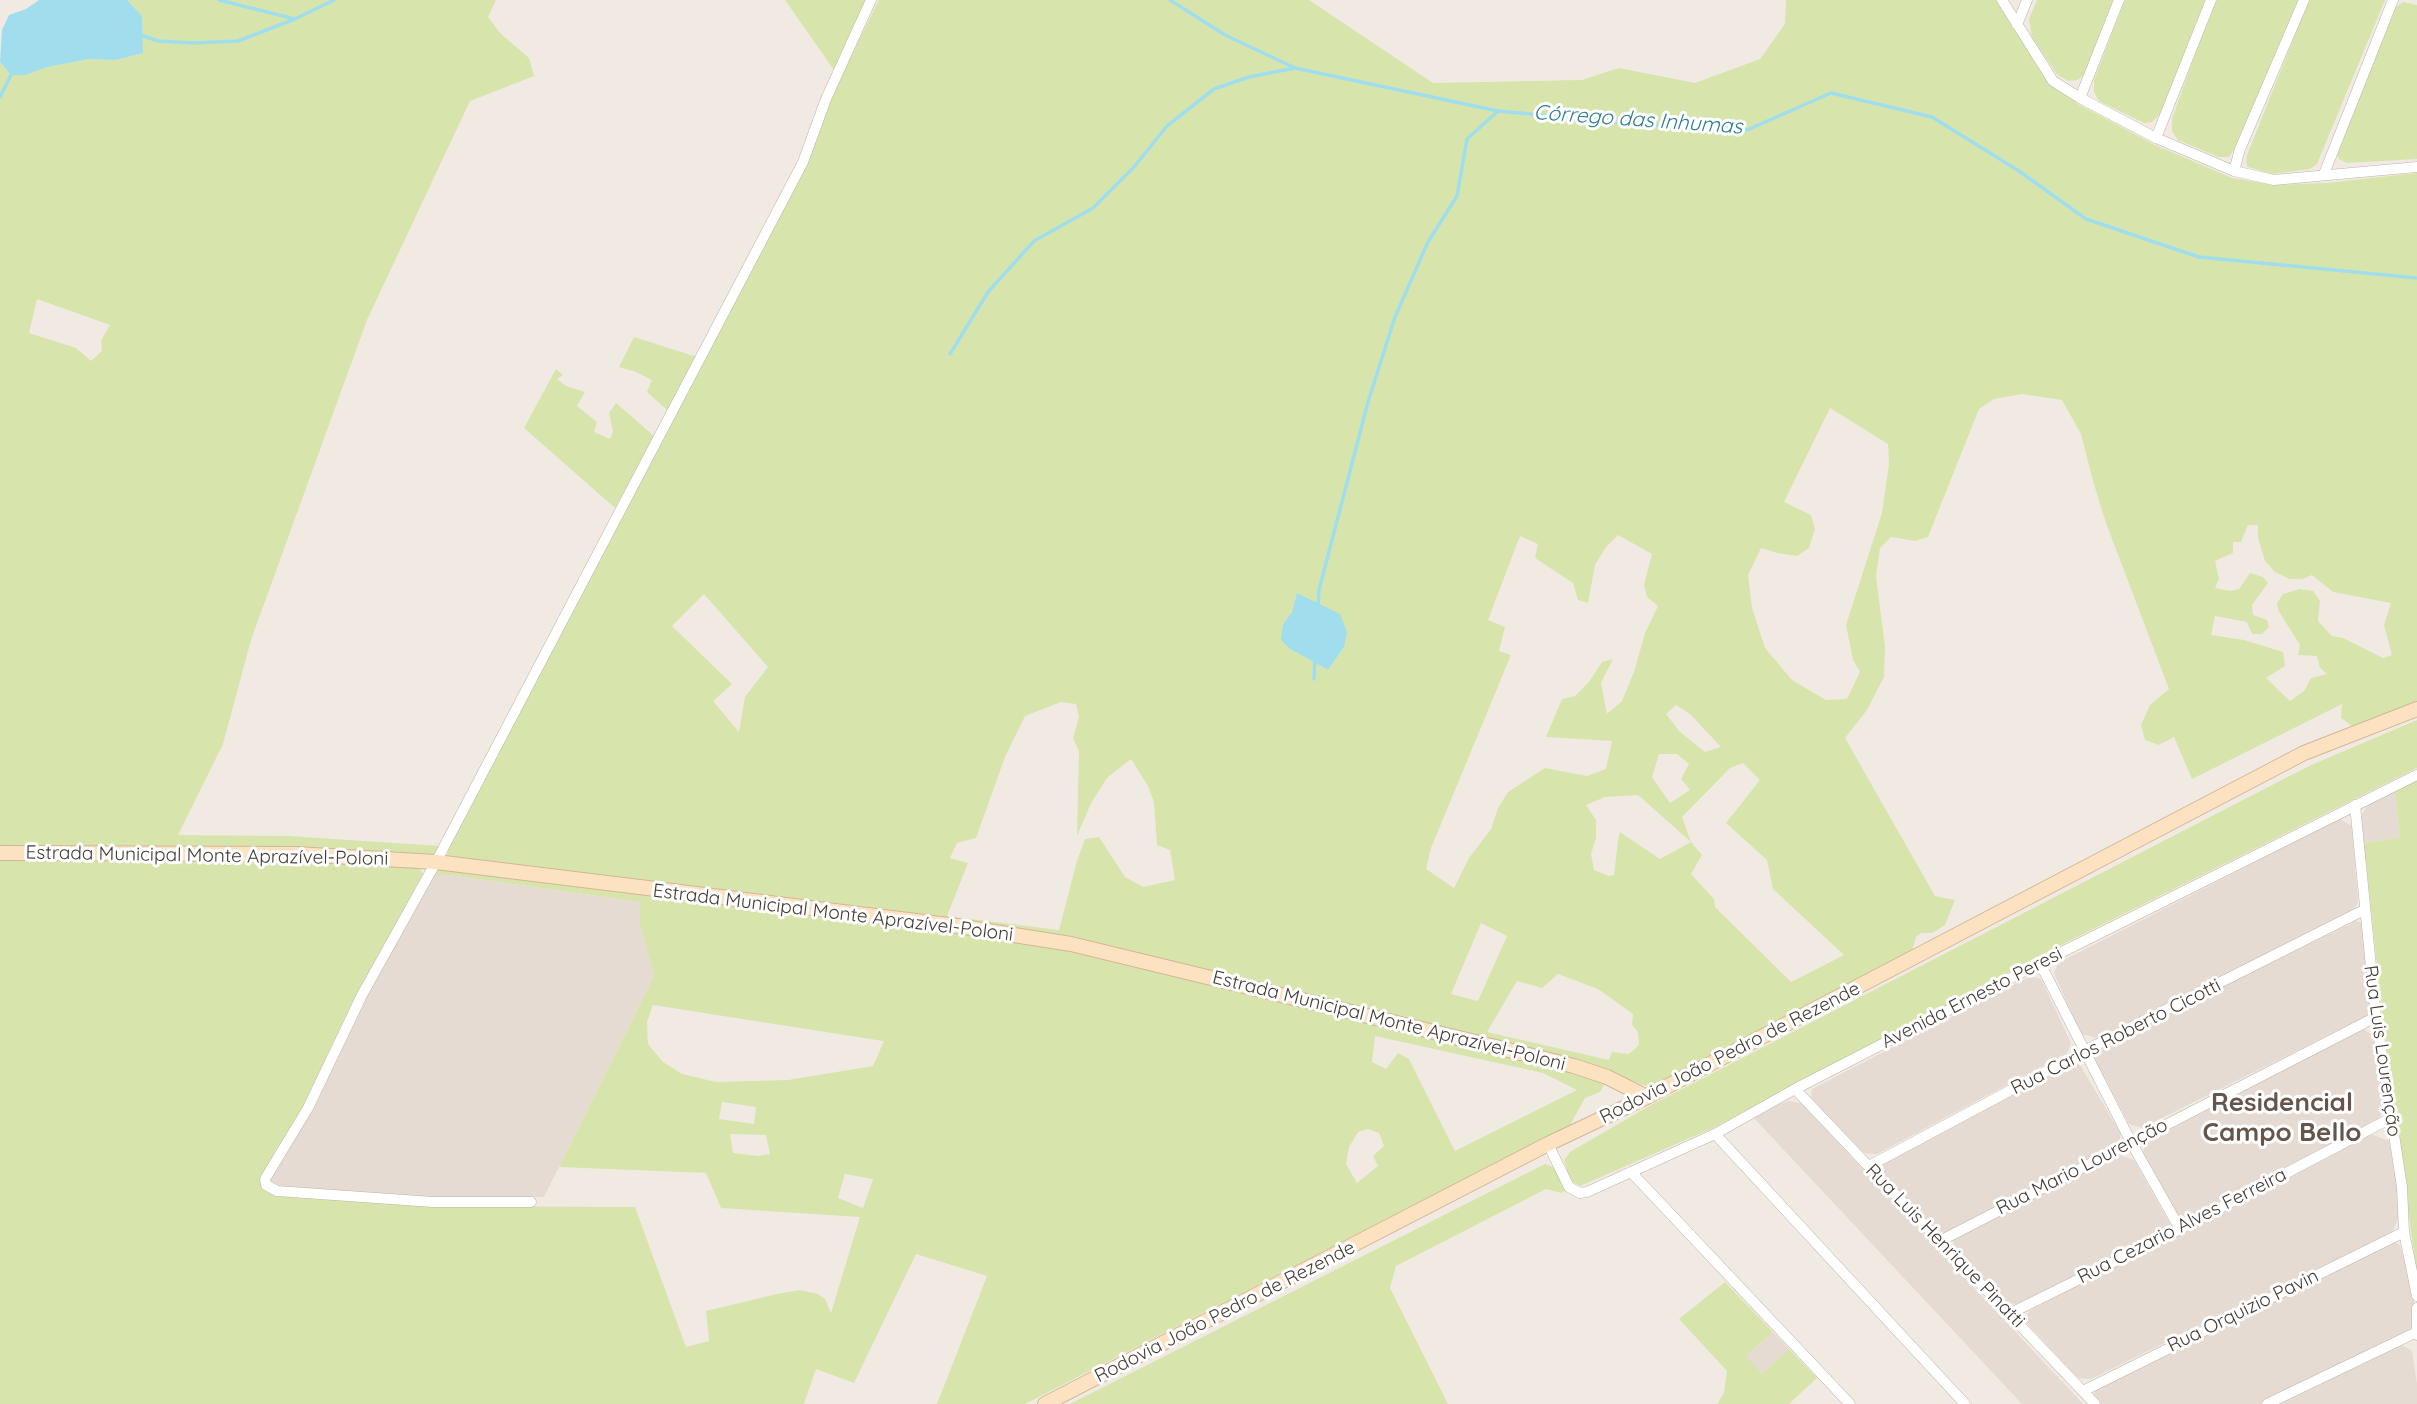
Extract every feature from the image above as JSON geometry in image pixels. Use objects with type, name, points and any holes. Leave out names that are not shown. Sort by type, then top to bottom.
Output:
[{"type":"street","points":[[531,1202],[433,1202],[277,1191],[265,1183],[267,1174],[308,1108],[362,995],[436,862],[803,162],[826,99],[872,0]]},
{"type":"street","points":[[2002,0],[2053,81],[2156,138],[2234,171],[2274,180],[2417,167]]},
{"type":"street","points":[[2017,25],[2027,0]]},
{"type":"street","points":[[2080,98],[2119,0]]},
{"type":"street","points":[[2156,138],[2211,0]]},
{"type":"street","points":[[2234,171],[2240,149],[2304,0]]},
{"type":"street","points":[[2324,174],[2393,0]]},
{"type":"street","name":"Rodovia João Pedro de Rezende","points":[[1045,1404],[1548,1144],[1647,1097],[2304,753],[2417,709]]},
{"type":"street","name":"Avenida Ernesto Peresi","points":[[1548,1144],[1569,1187],[1575,1191],[1587,1192],[1714,1134],[1795,1089],[2040,963],[2417,775]]},
{"type":"street","name":"Rua Luis Lourenção","points":[[2355,805],[2376,1017],[2402,1187],[2404,1232],[2417,1296]]},
{"type":"street","name":"Estrada Municipal Monte Aprazível-Poloni","points":[[0,853],[296,854],[436,862],[957,926],[1071,944],[1574,1066],[1608,1077],[1647,1097]]},
{"type":"street","name":"Rua Carlos Roberto Cicotti","points":[[1869,1166],[2084,1051],[2364,910]]},
{"type":"street","points":[[2040,963],[2131,1142],[2179,1229]]},
{"type":"street","name":"Rua Mario Lourenção","points":[[1938,1242],[2376,1017]]},
{"type":"street","name":"Rua Luis Henrique Pinatti","points":[[1795,1089],[2095,1404]]},
{"type":"street","name":"Rua Cezario Alves Ferreira","points":[[2009,1314],[2391,1118]]},
{"type":"street","points":[[1714,1134],[1965,1404]]},
{"type":"street","points":[[1631,1172],[1850,1404]]},
{"type":"street","name":"Rua Orquizio Pavin","points":[[2083,1391],[2404,1232]]},
{"type":"street","points":[[2267,1404],[2417,1333],[2417,1308]]},
{"type":"shaded area","points":[[2395,792],[2400,838],[2364,843],[2361,817],[2367,806]]},
{"type":"shaded area","points":[[2340,819],[2352,826],[2358,903],[2354,909],[2097,1038],[2081,1034],[2054,973],[2058,963]]},
{"type":"shaded area","points":[[431,875],[449,875],[640,902],[640,925],[654,976],[544,1197],[434,1199],[278,1188],[269,1183],[270,1175]]},
{"type":"shaded area","points":[[2356,921],[2363,923],[2371,1003],[2368,1015],[2142,1128],[2129,1124],[2095,1060],[2097,1049]]},
{"type":"shaded area","points":[[2030,976],[2041,979],[2071,1043],[2067,1053],[1877,1154],[1864,1153],[1811,1098],[1812,1089]]},
{"type":"shaded area","points":[[2363,1029],[2373,1035],[2383,1109],[2379,1119],[2188,1218],[2178,1215],[2143,1152],[2148,1141]]},
{"type":"shaded area","points":[[2073,1062],[2080,1065],[2121,1134],[2119,1142],[1947,1233],[1934,1231],[1884,1175],[1883,1164]]},
{"type":"shaded area","points":[[1788,1101],[1801,1103],[2083,1404],[2022,1404],[1752,1116]]},
{"type":"shaded area","points":[[2371,1134],[2389,1141],[2399,1187],[2399,1217],[2392,1232],[2091,1379],[2078,1378],[2025,1321],[2029,1311]]},
{"type":"shaded area","points":[[2119,1155],[2134,1160],[2170,1224],[2167,1231],[2016,1304],[2005,1303],[1953,1248],[1954,1239]]},
{"type":"shaded area","points":[[2393,1242],[2400,1245],[2414,1297],[2414,1322],[2410,1329],[2260,1404],[2101,1404],[2093,1396],[2096,1389]]},
{"type":"shaded area","points":[[1773,1332],[1789,1349],[1762,1374],[1745,1357]]},
{"type":"shaded area","points":[[2402,1345],[2412,1351],[2417,1404],[2276,1404]]},
{"type":"green space","points":[[127,0],[496,0],[488,17],[501,34],[529,58],[534,76],[470,101],[367,320],[251,640],[223,744],[178,835],[289,836],[440,846],[435,857],[0,849],[0,62],[11,75],[25,75],[48,67],[89,59],[116,60],[143,53],[142,17]],"holes":[[[37,299],[110,325],[101,341],[102,351],[91,361],[76,348],[29,333]]]},
{"type":"green space","points":[[785,0],[867,0],[834,70]]},
{"type":"green space","points":[[879,0],[1309,0],[1433,83],[1582,80],[1619,68],[1695,83],[1760,59],[1785,24],[1786,0],[1997,0],[2051,83],[2078,104],[2155,145],[2232,178],[2274,185],[2326,183],[2417,173],[2417,703],[2352,726],[2341,718],[2342,704],[2192,779],[2174,737],[2159,745],[2145,740],[2141,725],[2150,705],[2169,689],[2106,523],[2081,434],[2062,400],[2022,394],[1994,399],[1979,409],[1928,537],[1915,541],[1891,537],[1880,548],[1876,576],[1885,647],[1884,677],[1867,710],[1845,738],[1935,896],[1955,900],[1945,925],[1932,933],[1921,933],[1916,937],[1912,951],[1652,1088],[1611,1073],[1071,941],[449,860],[449,847],[610,539]],"holes":[[[1830,408],[1888,444],[1889,464],[1882,513],[1846,625],[1853,660],[1860,672],[1847,699],[1826,700],[1792,680],[1765,648],[1752,608],[1748,575],[1761,548],[1797,556],[1809,548],[1815,529],[1811,515],[1784,502]],[[2248,525],[2258,525],[2258,538],[2265,561],[2275,572],[2290,579],[2303,579],[2312,575],[2333,592],[2391,603],[2384,625],[2392,655],[2383,658],[2343,638],[2332,636],[2318,621],[2320,601],[2313,591],[2300,589],[2283,594],[2277,603],[2278,610],[2300,645],[2298,655],[2317,656],[2320,668],[2327,674],[2311,678],[2304,691],[2290,701],[2266,678],[2285,666],[2283,652],[2244,640],[2211,635],[2215,616],[2247,622],[2252,634],[2262,634],[2269,627],[2267,620],[2253,615],[2252,605],[2268,583],[2263,577],[2250,573],[2239,589],[2230,591],[2215,588],[2219,579],[2215,561],[2233,553],[2233,542],[2241,542]],[[1618,535],[1652,554],[1644,585],[1647,597],[1658,606],[1645,633],[1622,701],[1607,714],[1601,683],[1613,659],[1602,662],[1589,682],[1575,696],[1562,699],[1546,737],[1612,741],[1606,769],[1587,776],[1545,768],[1508,792],[1498,808],[1491,829],[1469,858],[1454,888],[1426,869],[1431,848],[1511,655],[1499,651],[1505,627],[1488,620],[1520,536],[1538,544],[1535,558],[1573,583],[1578,600],[1588,603],[1595,565],[1606,547]],[[704,594],[768,667],[745,697],[739,732],[713,701],[732,684],[672,626]],[[1297,594],[1344,647],[1328,670],[1290,649],[1283,624],[1292,612]],[[1061,702],[1076,704],[1079,717],[1073,738],[1079,751],[1077,836],[1091,803],[1107,778],[1131,759],[1148,786],[1154,802],[1157,845],[1170,850],[1175,880],[1143,887],[1125,877],[1099,837],[1085,839],[1059,930],[947,916],[968,863],[950,858],[957,843],[976,838],[1005,757],[1025,716]],[[1676,705],[1690,714],[1721,747],[1705,752],[1680,732],[1666,714]],[[1659,754],[1677,754],[1689,764],[1681,779],[1690,790],[1670,803],[1652,777]],[[1743,763],[1760,780],[1726,823],[1767,860],[1773,889],[1844,955],[1791,982],[1715,907],[1714,899],[1691,874],[1702,855],[1691,842],[1682,817],[1730,768]],[[1638,795],[1691,842],[1660,859],[1620,832],[1614,875],[1609,876],[1594,870],[1591,854],[1596,838],[1596,820],[1586,805],[1605,797]],[[1481,923],[1507,936],[1478,1001],[1451,994]],[[1558,974],[1598,989],[1633,1014],[1632,1025],[1638,1032],[1639,1045],[1629,1054],[1612,1052],[1609,1060],[1487,1032],[1517,981],[1542,988]]]},
{"type":"green space","points":[[2037,0],[2114,0],[2086,72],[2078,80],[2068,81],[2057,74],[2032,38],[2029,19]]},
{"type":"green space","points":[[2125,0],[2205,0],[2160,114],[2152,122],[2144,123],[2099,101],[2094,92],[2094,80]]},
{"type":"green space","points":[[2217,0],[2298,0],[2229,157],[2218,157],[2178,140],[2172,131],[2172,119]]},
{"type":"green space","points":[[2309,0],[2385,0],[2317,164],[2310,169],[2272,174],[2248,167],[2247,155]]},
{"type":"green space","points":[[2403,2],[2417,5],[2417,159],[2347,163],[2339,159],[2337,154],[2396,7]]},
{"type":"green space","points":[[634,337],[697,357],[668,411],[647,392],[652,380],[619,367]]},
{"type":"green space","points":[[556,369],[563,375],[557,379],[566,386],[585,392],[577,406],[597,422],[594,432],[610,439],[613,432],[609,413],[616,403],[654,436],[615,508],[524,428]]},
{"type":"green space","points":[[2417,720],[2417,768],[2037,957],[1713,1128],[1580,1186],[1569,1176],[1564,1160],[1570,1152],[1651,1105],[2309,766]]},
{"type":"green space","points":[[2417,781],[2417,1276],[2382,1013],[2364,843],[2400,838],[2395,792]]},
{"type":"green space","points":[[0,856],[294,859],[418,866],[423,874],[357,993],[303,1107],[274,1153],[264,1173],[264,1187],[434,1206],[635,1207],[686,1347],[709,1341],[706,1311],[777,1294],[800,1290],[818,1294],[825,1299],[831,1313],[860,1217],[721,1208],[706,1173],[559,1167],[654,976],[640,925],[640,902],[449,875],[431,875],[437,867],[1072,947],[1572,1069],[1606,1082],[1600,1092],[1585,1098],[1570,1125],[1025,1404],[937,1404],[987,1276],[916,1254],[854,1383],[816,1369],[804,1404],[0,1404]],"holes":[[[653,1005],[884,1041],[873,1066],[788,1080],[716,1082],[682,1074],[663,1062],[648,1044],[647,1022]],[[1375,1036],[1543,1073],[1577,1090],[1455,1151],[1409,1059],[1398,1053],[1386,1069],[1372,1062]],[[722,1102],[756,1107],[754,1124],[719,1119]],[[1368,1129],[1379,1133],[1384,1146],[1373,1156],[1378,1166],[1357,1183],[1346,1164],[1349,1147],[1358,1132]],[[730,1134],[766,1135],[770,1154],[758,1156],[733,1153]],[[845,1174],[873,1179],[863,1208],[838,1198]]]},
{"type":"green space","points":[[1545,1164],[1553,1167],[1567,1189],[1562,1193],[1546,1189],[1396,1266],[1390,1288],[1448,1404],[1070,1404]]},
{"type":"green space","points":[[1725,1282],[1773,1332],[1746,1356],[1762,1374],[1789,1349],[1817,1378],[1789,1404],[1717,1404],[1724,1393],[1727,1371],[1679,1319]]},
{"type":"water","points":[[39,0],[127,0],[142,16],[143,53],[116,60],[89,59],[48,67],[25,75],[11,75],[0,62],[2,30],[9,15],[26,9]]},
{"type":"water","points":[[1297,593],[1340,614],[1347,632],[1344,647],[1328,670],[1290,649],[1281,640],[1283,624],[1292,612]]},
{"type":"waterway","name":"Córrego das Inhumas","points":[[219,0],[295,19],[334,0]]},
{"type":"waterway","name":"Córrego das Inhumas","points":[[1170,0],[1225,35],[1295,68],[1498,111],[1627,123],[1747,130],[1831,93],[1932,117],[2019,171],[2086,219],[2199,257],[2417,278]]},
{"type":"waterway","points":[[141,35],[158,41],[238,41],[295,19]]},
{"type":"waterway","points":[[950,354],[988,292],[1034,241],[1093,208],[1134,167],[1167,126],[1214,89],[1249,77],[1295,68]]},
{"type":"waterway","points":[[0,97],[13,71]]},
{"type":"waterway","points":[[1318,607],[1319,590],[1368,402],[1395,317],[1428,242],[1457,196],[1467,139],[1498,111]]},
{"type":"waterway","points":[[1314,679],[1315,660]]},
{"type":"district","name":"Residencial Campo Bello","points":[[2282,1118]]}]
